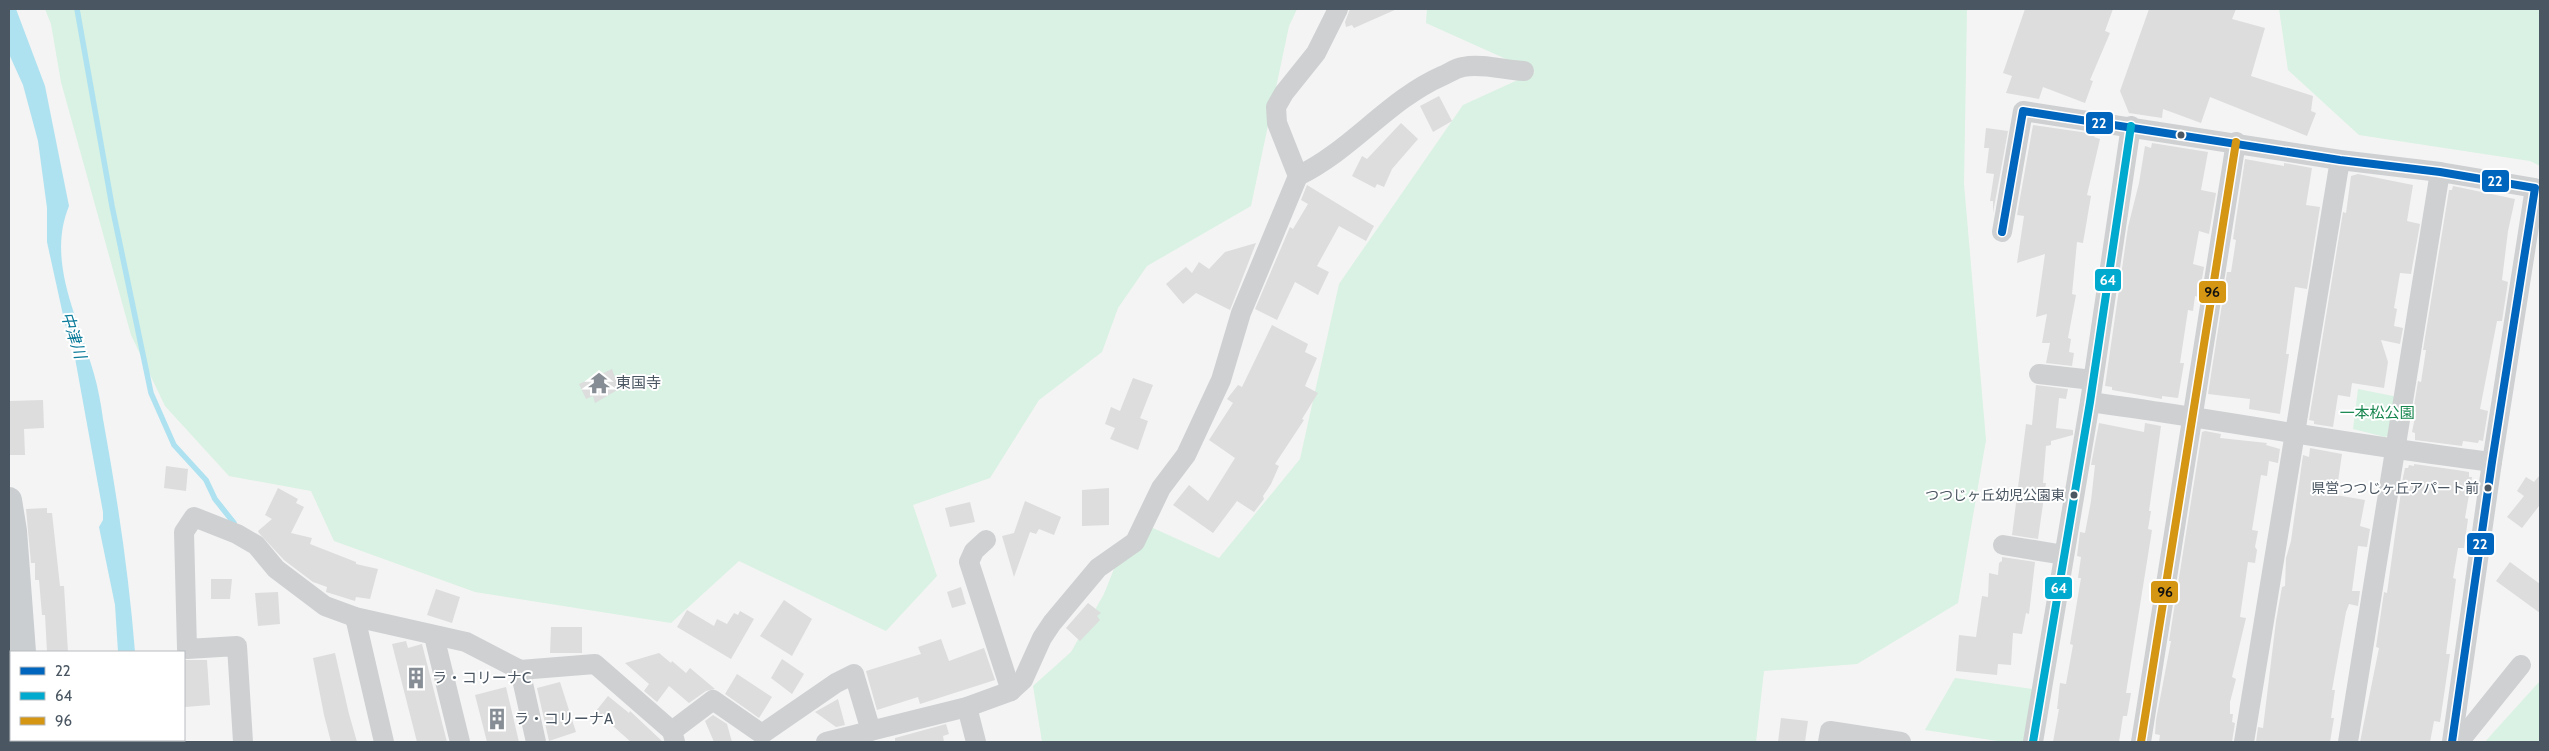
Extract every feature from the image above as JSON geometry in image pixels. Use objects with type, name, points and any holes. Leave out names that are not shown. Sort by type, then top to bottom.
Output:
[{"type":"main road","points":[[9,500],[14,531],[24,651]]},
{"type":"street","points":[[1298,176],[1277,123],[1276,107],[1284,93],[1316,53],[1338,9]]},
{"type":"street","points":[[826,742],[967,706],[1011,691],[1023,680],[1042,638],[1052,623],[1084,582],[1098,568],[1135,542],[1161,488],[1186,455],[1221,380],[1241,313],[1298,176],[1320,166],[1408,94],[1464,66],[1524,71]]},
{"type":"street","points":[[2002,232],[2023,111],[2236,142],[2340,160],[2440,172],[2535,188],[2492,462],[2452,742]]},
{"type":"street","points":[[2033,742],[2090,402],[2131,126]]},
{"type":"street","points":[[2141,742],[2236,142]]},
{"type":"street","points":[[2244,742],[2340,160]]},
{"type":"street","points":[[2348,742],[2440,172]]},
{"type":"street","points":[[2039,374],[2093,380]]},
{"type":"street","points":[[2090,402],[2194,416],[2396,450],[2492,462]]},
{"type":"street","points":[[243,742],[237,646],[187,649],[184,532],[194,517],[237,534],[256,545],[276,569],[325,606],[355,616],[466,642],[520,670],[595,664],[673,736],[713,700],[762,734],[836,683],[854,674],[871,731]]},
{"type":"street","points":[[986,540],[974,551],[969,562],[1011,691]]},
{"type":"street","points":[[2002,544],[2064,556]]},
{"type":"street","points":[[355,616],[384,742]]},
{"type":"street","points":[[434,636],[460,742]]},
{"type":"street","points":[[2459,742],[2521,665]]},
{"type":"street","points":[[520,670],[536,742]]},
{"type":"street","points":[[967,706],[976,742]]},
{"type":"street","points":[[1828,742],[1830,731],[1901,742]]},
{"type":"green space","points":[[45,9],[1297,9],[1289,26],[1251,206],[1147,266],[1118,308],[1102,352],[1039,400],[990,478],[913,505],[937,576],[886,631],[739,561],[671,623],[475,592],[334,541],[311,491],[229,476],[165,406],[131,335],[61,82],[51,24]]},
{"type":"green space","points":[[1427,9],[1967,9],[1964,184],[1986,440],[1958,603],[1857,664],[1764,671],[1756,742],[1042,742],[1033,686],[1071,652],[1104,594],[1114,569],[1153,528],[1219,558],[1300,459],[1339,284],[1463,105],[1535,72],[1426,23]]},
{"type":"green space","points":[[2279,9],[2540,9],[2540,166],[2530,161],[2359,135],[2288,70]]},
{"type":"green space","name":"一本松公園","points":[[2358,389],[2403,398],[2398,431],[2385,437],[2353,429]]},
{"type":"green space","points":[[1955,678],[2040,690],[2031,742],[2004,742],[1925,730]]},
{"type":"green space","points":[[2540,681],[2540,742],[2485,742],[2492,734]]},
{"type":"green space","points":[[124,741],[124,742],[44,742]]},
{"type":"water","name":"中津川","points":[[9,9],[16,9],[45,86],[69,206],[63,227],[61,248],[63,269],[67,290],[88,353],[99,396],[122,536],[135,651],[118,651],[115,605],[99,527],[103,520],[103,512],[73,347],[65,324],[47,242],[47,208],[38,141],[23,85],[9,54]]},
{"type":"building","points":[[1350,9],[1397,9],[1354,28],[1352,25],[1346,27],[1345,22]]},
{"type":"building","points":[[2025,9],[2113,9],[2105,31],[2110,33],[2090,80],[2093,81],[2085,103],[2043,87],[2039,99],[2006,93],[2012,76],[2003,73]]},
{"type":"building","points":[[2149,9],[2236,9],[2232,19],[2265,28],[2251,76],[2313,96],[2311,111],[2316,113],[2307,136],[2210,97],[2201,123],[2163,109],[2162,118],[2129,113],[2120,91]]},
{"type":"building","points":[[1439,96],[1452,121],[1433,132],[1420,106]]},
{"type":"building","points":[[1401,123],[1418,139],[1392,169],[1384,187],[1377,184],[1375,188],[1352,176],[1362,156],[1367,159]]},
{"type":"building","points":[[2033,125],[2095,134],[2094,137],[2100,139],[2087,195],[2091,196],[2083,243],[2077,242],[2072,294],[2076,295],[2068,338],[2071,339],[2069,352],[2074,353],[2072,366],[2046,363],[2050,343],[2042,343],[2047,314],[2036,317],[2045,254],[2017,263],[2024,216],[2017,215]]},
{"type":"building","points":[[1986,128],[2008,131],[1993,213],[1993,201],[1990,201],[1994,174],[1986,173],[1989,148],[1984,148]]},
{"type":"building","points":[[2152,143],[2208,152],[2201,190],[2216,193],[2209,234],[2199,231],[2193,264],[2204,267],[2199,297],[2195,296],[2193,311],[2188,310],[2180,363],[2184,363],[2178,398],[2162,396],[2162,399],[2112,390],[2112,387],[2105,386],[2128,227],[2139,183],[2145,146],[2151,148]]},
{"type":"building","points":[[2245,159],[2284,166],[2284,163],[2312,168],[2306,205],[2320,207],[2307,289],[2295,287],[2286,354],[2289,354],[2280,414],[2249,409],[2250,399],[2208,394],[2227,272],[2231,272],[2236,240],[2233,239]]},
{"type":"building","points":[[2358,174],[2413,185],[2407,221],[2420,224],[2411,274],[2400,273],[2394,308],[2397,309],[2394,326],[2403,328],[2400,344],[2381,340],[2388,362],[2384,388],[2352,383],[2350,397],[2338,395],[2333,427],[2314,424],[2314,421],[2309,420],[2343,212],[2346,213],[2351,176]]},
{"type":"building","points":[[1307,185],[1374,226],[1366,241],[1339,226],[1317,266],[1329,272],[1318,295],[1295,282],[1277,320],[1255,309],[1290,227],[1293,229],[1308,204],[1301,200]]},
{"type":"building","points":[[2453,186],[2515,199],[2508,231],[2502,280],[2508,282],[2502,321],[2497,321],[2480,409],[2488,411],[2483,441],[2479,440],[2478,443],[2463,441],[2462,446],[2415,440],[2415,433],[2412,432],[2416,412],[2413,412],[2418,381],[2421,382],[2426,350],[2423,350],[2449,190],[2452,190]]},
{"type":"building","points":[[1256,243],[1230,310],[1196,293],[1183,304],[1166,284],[1186,267],[1192,273],[1199,262],[1209,269],[1225,252]]},
{"type":"building","points":[[1272,325],[1308,344],[1305,352],[1317,358],[1305,386],[1318,393],[1302,419],[1304,420],[1275,464],[1279,466],[1263,496],[1264,499],[1254,512],[1237,501],[1213,533],[1173,505],[1189,485],[1208,501],[1235,458],[1209,440],[1233,403],[1227,399],[1238,385],[1242,387]]},
{"type":"building","name":"東国寺","points":[[612,369],[619,389],[595,403],[593,396],[586,399],[579,384]]},
{"type":"building","points":[[1133,378],[1153,385],[1140,418],[1148,421],[1138,450],[1110,439],[1115,428],[1105,424],[1111,407],[1120,411]]},
{"type":"building","points":[[2036,385],[2068,389],[2066,399],[2059,398],[2056,428],[2073,430],[2073,435],[2051,441],[2051,445],[2046,446],[2043,483],[2046,483],[2038,539],[2012,535],[2026,424],[2032,425]]},
{"type":"building","points":[[43,400],[44,428],[24,429],[25,455],[9,455],[9,401]]},
{"type":"building","points":[[2099,423],[2144,432],[2145,423],[2161,426],[2149,511],[2151,511],[2148,529],[2152,530],[2126,693],[2131,693],[2127,716],[2123,716],[2119,742],[2053,742],[2059,709],[2057,709],[2060,683],[2066,684],[2073,645],[2070,644],[2081,578],[2078,578],[2081,557],[2077,556],[2080,532],[2085,533],[2091,501],[2095,465],[2091,465]]},
{"type":"building","points":[[2202,432],[2221,434],[2220,438],[2267,443],[2266,445],[2280,449],[2278,463],[2269,461],[2267,476],[2261,475],[2252,530],[2258,531],[2255,547],[2257,550],[2255,563],[2248,562],[2240,617],[2246,618],[2232,677],[2236,679],[2230,702],[2230,714],[2233,714],[2232,722],[2235,723],[2232,742],[2159,742],[2160,735],[2155,734],[2156,720],[2171,641],[2169,641]]},
{"type":"building","points":[[2310,448],[2342,454],[2336,495],[2365,500],[2360,526],[2370,529],[2367,547],[2358,546],[2352,591],[2360,591],[2358,606],[2349,604],[2346,612],[2332,690],[2335,690],[2331,718],[2334,718],[2330,742],[2256,742],[2258,727],[2263,728],[2276,621],[2282,587],[2285,586],[2286,558],[2291,541],[2303,455],[2309,457]]},
{"type":"building","points":[[2414,464],[2469,472],[2469,477],[2472,477],[2465,518],[2468,519],[2464,548],[2458,548],[2453,578],[2456,579],[2446,654],[2450,654],[2440,722],[2434,721],[2430,742],[2360,742],[2379,648],[2376,647],[2384,592],[2387,593],[2403,477],[2405,468],[2408,468],[2409,465],[2414,466]]},
{"type":"building","points":[[166,466],[188,469],[186,491],[164,488]]},
{"type":"building","points":[[2540,475],[2540,507],[2522,528],[2507,517],[2524,496],[2517,491],[2526,477],[2534,482]]},
{"type":"building","points":[[278,488],[298,499],[296,503],[304,507],[291,533],[312,538],[310,544],[356,562],[356,564],[378,569],[370,599],[356,597],[355,601],[326,592],[327,587],[313,582],[284,560],[259,533],[258,531],[272,519],[265,515]]},
{"type":"building","points":[[1109,488],[1109,525],[1082,526],[1082,490]]},
{"type":"building","points":[[1025,501],[1061,517],[1054,535],[1039,529],[1036,534],[1030,532],[1014,577],[1002,536],[1014,533]]},
{"type":"building","points":[[970,502],[975,522],[950,527],[945,508]]},
{"type":"building","points":[[47,508],[47,513],[52,513],[60,586],[64,586],[68,651],[47,651],[45,615],[42,615],[39,580],[35,580],[35,563],[31,563],[26,509]]},
{"type":"building","points":[[2002,557],[2035,562],[2029,614],[2026,613],[2022,634],[2013,633],[2011,665],[1998,664],[1997,675],[1956,671],[1959,635],[1976,637],[1982,596],[1988,597],[1989,573],[1998,575],[1999,563],[2002,561]]},
{"type":"building","points":[[2510,562],[2540,584],[2540,613],[2496,581]]},
{"type":"building","points":[[211,579],[232,579],[230,599],[211,599]]},
{"type":"building","points":[[961,587],[966,604],[952,608],[947,592]]},
{"type":"building","points":[[436,589],[460,597],[452,623],[427,615]]},
{"type":"building","points":[[278,592],[280,624],[258,626],[255,593]]},
{"type":"building","points":[[784,600],[812,619],[792,656],[760,636]]},
{"type":"building","points":[[1088,603],[1101,613],[1097,616],[1100,620],[1080,641],[1066,628]]},
{"type":"building","points":[[687,610],[714,626],[717,619],[727,624],[734,613],[738,615],[740,611],[754,619],[731,659],[677,627]]},
{"type":"building","points":[[551,627],[582,627],[582,653],[550,653]]},
{"type":"building","points":[[941,639],[949,661],[984,648],[995,680],[920,704],[918,697],[877,710],[866,671],[921,654],[918,647]]},
{"type":"building","name":"ラ・コリーナC","points":[[406,641],[408,648],[422,644],[447,742],[417,742],[392,644]]},
{"type":"building","points":[[335,653],[357,742],[331,742],[324,715],[313,658]]},
{"type":"building","points":[[659,653],[686,673],[690,668],[715,689],[706,691],[689,703],[669,686],[657,702],[644,691],[649,684],[625,663]]},
{"type":"building","points":[[782,659],[804,674],[792,694],[771,678]]},
{"type":"building","points":[[185,660],[207,660],[210,705],[185,707]]},
{"type":"building","points":[[737,674],[772,697],[759,718],[725,694]]},
{"type":"building","points":[[560,682],[576,732],[549,741],[537,688]]},
{"type":"building","name":"ラ・コリーナA","points":[[506,687],[519,742],[487,742],[475,695]]},
{"type":"building","points":[[608,696],[629,713],[630,711],[663,742],[631,742],[596,711]]},
{"type":"building","points":[[838,699],[845,725],[836,727],[815,712]]},
{"type":"building","points":[[713,715],[727,724],[732,742],[714,742],[705,721]]},
{"type":"building","points":[[1781,718],[1808,721],[1805,742],[1778,742]]},
{"type":"building","points":[[946,724],[949,734],[943,736],[944,742],[895,742],[895,738]]},
{"type":"waterway","points":[[77,9],[112,206],[151,393],[174,445],[206,480],[215,499],[234,523]]},
{"type":"waterway","points":[[9,671],[10,691]]},
{"type":"transit line","name":"22","points":[[2002,232],[2023,111],[2340,160],[2440,172],[2535,188],[2492,462],[2452,742]]},
{"type":"transit line","name":"64","points":[[2033,742],[2090,402],[2131,126]]},
{"type":"transit line","name":"96","points":[[2141,742],[2236,142]]},
{"type":"place","name":"東国寺","points":[[599,383]]},
{"type":"place","name":"県営つつじヶ丘アパート前","points":[[2488,488]]},
{"type":"place","name":"つつじヶ丘幼児公園東","points":[[2074,495]]},
{"type":"place","name":"ラ・コリーナC","points":[[416,678]]},
{"type":"place","name":"ラ・コリーナA","points":[[497,719]]}]
